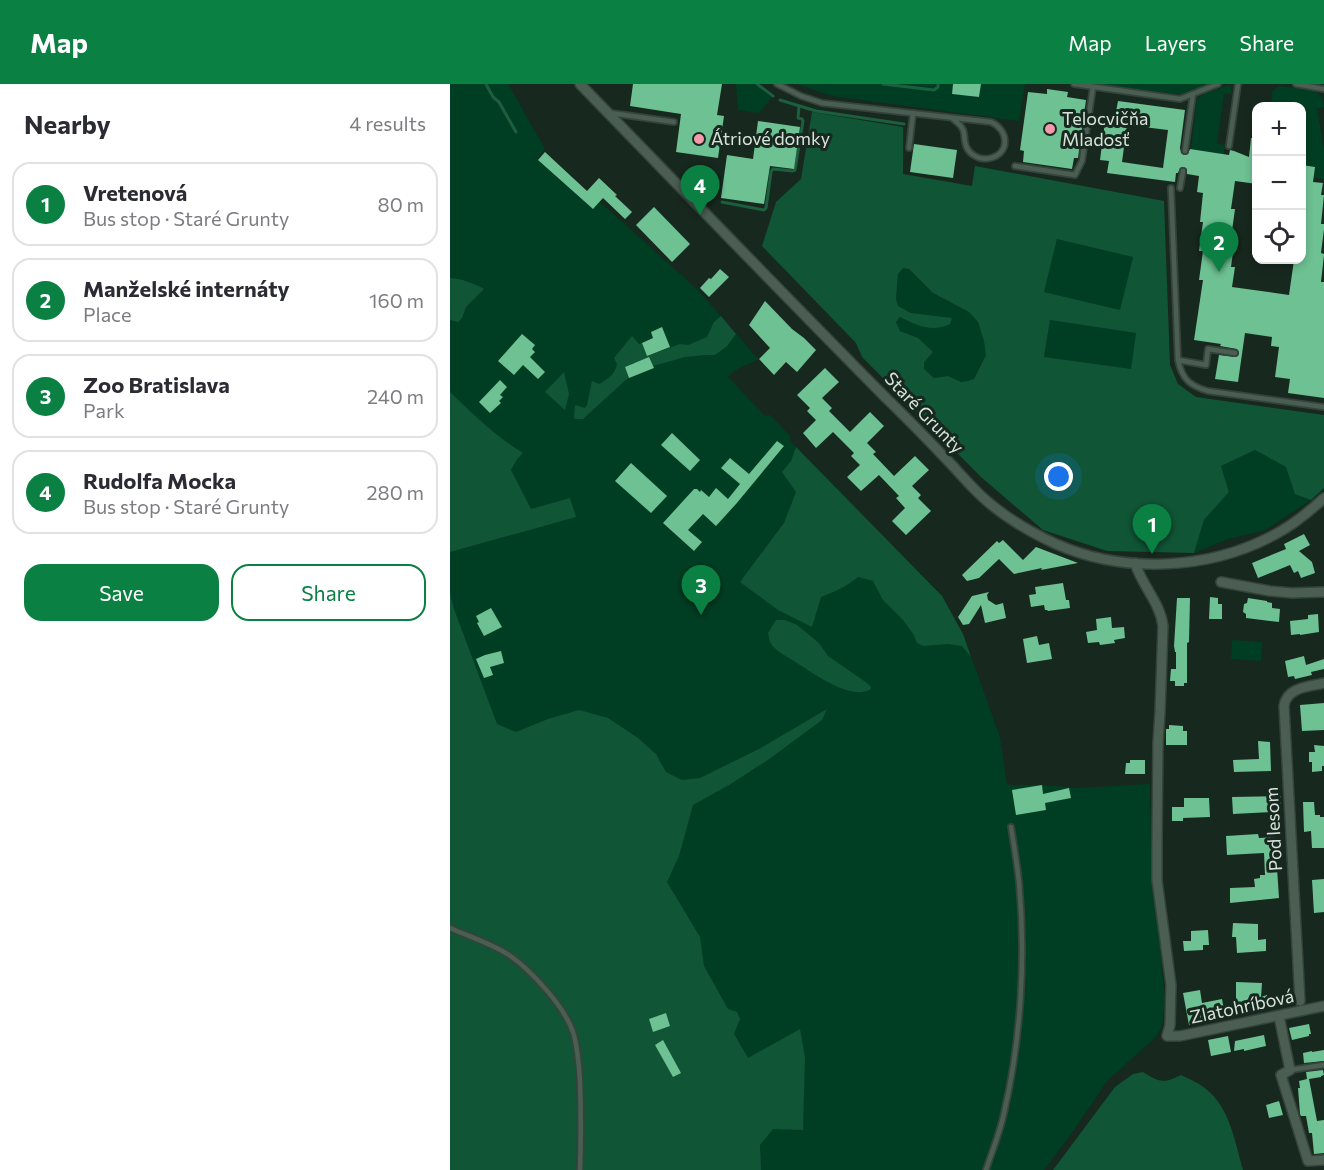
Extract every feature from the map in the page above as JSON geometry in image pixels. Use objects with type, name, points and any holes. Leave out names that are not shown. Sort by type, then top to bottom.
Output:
[{"type":"street","name":"Staré Grunty","points":[[580,84],[988,502],[1019,525],[1059,545],[1106,560],[1177,563],[1212,558],[1266,539],[1311,510],[1324,498]]},
{"type":"street","name":"Zlatohríbová","points":[[1135,563],[1158,606],[1163,626],[1158,743],[1157,880],[1171,984],[1172,1008],[1167,1036],[1180,1036],[1324,1006]]},
{"type":"street","points":[[1221,582],[1270,591],[1324,592]]},
{"type":"street","name":"Pod lesom","points":[[1300,1001],[1284,706],[1285,699],[1293,691],[1324,683]]},
{"type":"street","points":[[1279,1016],[1290,1070],[1281,1075],[1308,1161],[1324,1160]]},
{"type":"lane","points":[[777,84],[822,103],[991,122],[996,124],[1005,138],[1000,151],[989,159],[976,157],[965,145],[963,128],[952,118]]},
{"type":"lane","points":[[1074,84],[1180,99],[1218,84]]},
{"type":"lane","points":[[1229,146],[1238,84]]},
{"type":"lane","points":[[1296,84],[1324,89]]},
{"type":"lane","points":[[1015,166],[1075,175],[1082,161],[1093,87]]},
{"type":"lane","points":[[1185,151],[1193,94]]},
{"type":"lane","points":[[608,113],[674,122]]},
{"type":"lane","points":[[909,148],[913,113]]},
{"type":"lane","points":[[1180,188],[1183,171]]},
{"type":"lane","points":[[1171,188],[1180,371],[1197,388],[1208,391],[1324,407]]},
{"type":"lane","points":[[1178,360],[1206,365],[1209,349],[1235,353]]},
{"type":"lane","points":[[986,1170],[1008,1096],[1020,1014],[1021,909],[1011,827]]},
{"type":"lane","points":[[450,928],[497,948],[523,965],[547,992],[569,1023],[575,1039],[579,1068],[580,1170]]},
{"type":"lane","points":[[1290,1070],[1324,1065]]},
{"type":"green space","points":[[450,84],[508,84],[545,149],[537,159],[593,209],[600,202],[698,290],[758,359],[736,370],[728,377],[765,416],[770,415],[790,436],[790,441],[942,596],[963,634],[1000,737],[1007,785],[1077,788],[1150,784],[1151,852],[1165,1000],[1162,1026],[1146,1046],[1107,1081],[1044,1170],[450,1170]]},
{"type":"green space","points":[[736,84],[755,84],[772,98],[759,113],[738,110]]},
{"type":"green space","points":[[797,84],[953,84],[952,94],[979,97],[981,84],[1025,84],[1019,121],[832,96]]},
{"type":"green space","points":[[1096,84],[1210,84],[1185,95]]},
{"type":"green space","points":[[1230,85],[1232,94],[1224,94],[1217,144],[1225,145],[1224,154],[1191,149],[1197,99],[1206,93]]},
{"type":"green space","points":[[1280,86],[1315,91],[1322,97],[1324,107],[1317,109],[1324,149],[1324,179],[1314,178],[1315,167],[1306,166],[1306,102],[1271,102],[1272,91]]},
{"type":"green space","points":[[812,112],[903,127],[903,174],[972,186],[975,166],[1164,201],[1170,365],[1178,384],[1196,397],[1324,415],[1324,488],[1311,500],[1295,494],[1286,467],[1255,450],[1221,466],[1229,492],[1204,520],[1194,553],[1107,551],[1043,530],[981,477],[862,357],[856,343],[762,246],[776,202],[801,179]],"holes":[[[1057,239],[1133,257],[1120,310],[1044,292]],[[903,268],[909,269],[933,293],[969,312],[978,322],[986,355],[974,379],[961,382],[948,376],[934,378],[924,369],[924,362],[933,352],[918,338],[900,331],[896,322],[900,317],[918,325],[937,328],[950,324],[952,318],[911,313],[898,306],[896,299],[898,274]],[[1050,320],[1136,333],[1131,369],[1044,357]]]},
{"type":"green space","points":[[1057,238],[1133,257],[1120,310],[1044,292]]},
{"type":"green space","points":[[902,268],[909,269],[933,293],[969,312],[978,322],[985,341],[986,355],[974,379],[961,382],[948,376],[934,378],[924,369],[918,338],[900,331],[896,322],[900,317],[917,325],[911,313],[898,306],[896,299],[898,274]]},
{"type":"green space","points":[[450,278],[459,279],[484,289],[466,307],[458,322],[450,320]]},
{"type":"green space","points":[[721,316],[736,334],[727,346],[715,355],[685,357],[653,366],[634,363],[625,367],[629,377],[583,419],[575,419],[575,405],[585,408],[592,381],[599,384],[613,374],[617,364],[614,358],[632,336],[639,344],[642,343],[647,356],[680,344],[688,345],[707,337],[714,322]]},
{"type":"green space","points":[[1050,320],[1136,333],[1131,370],[1044,357]]},
{"type":"green space","points":[[564,372],[569,394],[565,410],[545,392]]},
{"type":"green space","points":[[450,392],[494,432],[523,453],[511,470],[531,509],[570,498],[576,517],[450,552]]},
{"type":"green space","points":[[796,447],[942,596],[963,634],[971,657],[962,646],[948,644],[923,646],[917,643],[903,620],[883,600],[873,581],[858,577],[841,589],[821,597],[812,627],[778,610],[740,582],[784,523],[796,492],[782,472],[791,461]]},
{"type":"green space","points":[[1255,450],[1287,467],[1296,494],[1311,500],[1265,530],[1228,539],[1194,553],[1204,520],[1229,492],[1221,466]]},
{"type":"green space","points":[[450,593],[497,724],[516,732],[579,710],[608,718],[638,738],[656,754],[666,772],[682,780],[700,778],[759,749],[827,709],[822,720],[768,760],[693,805],[679,856],[667,882],[700,937],[704,966],[728,1009],[737,1012],[740,1019],[734,1034],[748,1058],[800,1029],[805,1057],[803,1130],[773,1129],[760,1145],[761,1170],[583,1170],[582,1064],[577,1037],[571,1021],[543,983],[520,961],[482,938],[450,925]]},
{"type":"green space","points":[[776,620],[785,620],[797,625],[819,643],[828,656],[867,683],[871,689],[854,692],[833,685],[779,651],[770,642],[768,633]]},
{"type":"green space","points":[[1232,640],[1262,642],[1261,661],[1231,659]]},
{"type":"green space","points":[[450,932],[508,957],[530,975],[559,1009],[572,1038],[576,1063],[578,1170],[450,1170]]},
{"type":"green space","points":[[1143,1072],[1162,1081],[1181,1075],[1206,1089],[1221,1106],[1226,1116],[1243,1170],[1053,1170],[1115,1087],[1133,1074]]},
{"type":"building","points":[[633,84],[722,84],[717,115],[724,116],[718,158],[676,152],[681,114],[630,106]]},
{"type":"building","points":[[953,84],[981,84],[979,97],[952,94]]},
{"type":"building","name":"Telocvičňa Mladosť","points":[[1047,89],[1068,92],[1067,97],[1086,100],[1078,158],[1074,158],[1072,169],[1023,162],[1024,151],[1020,150],[1028,92],[1047,94]]},
{"type":"building","points":[[1118,101],[1185,110],[1180,148],[1184,155],[1188,154],[1190,149],[1229,155],[1230,150],[1249,157],[1252,138],[1252,183],[1235,181],[1231,209],[1235,209],[1231,238],[1235,238],[1231,267],[1235,267],[1232,287],[1289,295],[1293,264],[1306,264],[1306,166],[1315,167],[1313,182],[1323,183],[1321,195],[1324,195],[1321,253],[1324,255],[1321,282],[1324,282],[1324,398],[1288,393],[1290,379],[1275,377],[1279,347],[1271,346],[1272,337],[1245,333],[1238,382],[1215,379],[1219,355],[1235,357],[1239,353],[1237,349],[1220,346],[1221,344],[1194,340],[1203,280],[1199,280],[1203,251],[1199,251],[1203,222],[1200,222],[1203,193],[1197,192],[1199,176],[1187,174],[1187,169],[1183,167],[1176,173],[1175,182],[1107,173],[1109,161],[1100,160],[1105,121],[1114,122]],"holes":[[[1127,125],[1168,130],[1163,168],[1122,162]]]},
{"type":"building","points":[[758,121],[800,127],[794,169],[770,166],[764,204],[721,198],[727,155],[753,159]]},
{"type":"building","points":[[914,144],[957,150],[953,178],[910,172]]},
{"type":"building","points":[[545,152],[587,191],[599,178],[632,212],[625,219],[603,198],[593,209],[538,160]]},
{"type":"building","points":[[654,207],[690,244],[672,262],[636,225]]},
{"type":"building","points":[[720,269],[729,277],[709,297],[700,288]]},
{"type":"building","points":[[765,301],[816,350],[797,372],[786,362],[774,375],[759,359],[770,348],[749,325]]},
{"type":"building","points":[[662,327],[670,347],[647,356],[642,343],[653,338],[651,332]]},
{"type":"building","points":[[522,334],[535,345],[532,349],[535,352],[530,357],[545,372],[538,379],[523,365],[514,375],[498,361]]},
{"type":"building","points":[[649,357],[654,368],[629,378],[625,367]]},
{"type":"building","points":[[825,368],[839,382],[822,398],[832,408],[829,411],[850,432],[870,412],[884,426],[867,443],[876,452],[873,454],[894,476],[915,456],[929,470],[912,486],[921,495],[918,498],[931,511],[906,535],[892,521],[905,508],[896,498],[899,496],[879,475],[861,491],[847,477],[860,465],[851,456],[854,453],[833,432],[816,448],[803,433],[816,420],[807,411],[810,408],[797,395]]},
{"type":"building","points":[[500,380],[507,387],[500,395],[503,397],[499,401],[501,403],[490,413],[479,402]]},
{"type":"building","points":[[672,433],[700,460],[690,471],[661,445]]},
{"type":"building","points":[[777,441],[784,446],[716,526],[703,514],[688,530],[702,542],[694,551],[663,523],[694,489],[700,492],[701,490],[709,497],[716,488],[728,499],[740,484],[721,468],[730,458],[749,474]]},
{"type":"building","points":[[631,463],[667,496],[651,513],[615,481]]},
{"type":"building","points":[[1304,534],[1310,545],[1299,551],[1312,562],[1315,573],[1301,578],[1298,571],[1294,573],[1290,565],[1258,578],[1252,563],[1286,549],[1284,544]]},
{"type":"building","points":[[1003,540],[1023,560],[1036,547],[1078,563],[1014,574],[999,559],[979,578],[967,581],[962,575],[997,541],[999,543]]},
{"type":"building","points":[[1063,583],[1070,608],[1048,611],[1045,610],[1044,605],[1031,607],[1029,595],[1036,594],[1035,587]]},
{"type":"building","points":[[989,592],[988,600],[996,605],[1003,603],[1006,618],[985,623],[981,605],[969,624],[963,625],[958,617],[972,596]]},
{"type":"building","points":[[1210,597],[1218,598],[1218,604],[1222,604],[1222,619],[1209,619]]},
{"type":"building","points":[[1177,598],[1190,598],[1187,683],[1184,683],[1184,686],[1175,686],[1175,681],[1170,681],[1171,669],[1176,669],[1174,646]]},
{"type":"building","points":[[1248,598],[1267,601],[1272,603],[1272,608],[1280,609],[1279,622],[1246,618],[1243,612]]},
{"type":"building","points":[[491,608],[502,627],[484,636],[476,616]]},
{"type":"building","points":[[1318,614],[1319,632],[1291,635],[1290,621],[1308,619],[1308,615]]},
{"type":"building","points":[[1111,617],[1112,628],[1124,627],[1125,638],[1114,640],[1115,643],[1100,645],[1099,642],[1088,643],[1086,632],[1097,630],[1096,619]]},
{"type":"building","points":[[1037,636],[1039,645],[1049,643],[1052,659],[1027,663],[1023,639]]},
{"type":"building","points":[[501,651],[504,663],[490,667],[493,675],[484,678],[476,659]]},
{"type":"building","points":[[1304,656],[1306,665],[1324,659],[1324,669],[1295,679],[1294,676],[1288,677],[1285,661]]},
{"type":"building","points":[[1324,703],[1324,730],[1302,731],[1300,705]]},
{"type":"building","points":[[1169,725],[1183,726],[1183,731],[1187,731],[1187,745],[1166,745],[1166,729],[1169,729]]},
{"type":"building","points":[[1258,741],[1270,742],[1271,771],[1234,772],[1233,760],[1259,759]]},
{"type":"building","points":[[1314,745],[1324,746],[1322,771],[1312,772],[1309,752],[1315,752]]},
{"type":"building","points":[[1130,760],[1145,760],[1145,774],[1125,774],[1126,763],[1130,763]]},
{"type":"building","points":[[1042,785],[1043,794],[1069,788],[1071,798],[1045,803],[1046,810],[1016,815],[1012,790]]},
{"type":"building","points":[[1281,796],[1281,809],[1273,809],[1273,812],[1233,814],[1232,797]]},
{"type":"building","points":[[1184,798],[1209,798],[1210,817],[1183,818],[1183,821],[1172,821],[1172,807],[1184,807]]},
{"type":"building","points":[[1303,802],[1314,802],[1315,815],[1324,817],[1324,848],[1312,848],[1311,831],[1304,832]]},
{"type":"building","points":[[1258,834],[1259,838],[1279,837],[1280,853],[1276,853],[1279,898],[1230,903],[1230,888],[1255,887],[1254,879],[1265,875],[1264,853],[1227,855],[1226,836]]},
{"type":"building","points":[[1324,879],[1324,912],[1314,913],[1312,880]]},
{"type":"building","points":[[1233,923],[1258,924],[1258,940],[1266,939],[1266,951],[1237,953],[1236,937],[1232,937]]},
{"type":"building","points":[[1208,930],[1209,945],[1203,945],[1203,950],[1184,951],[1183,941],[1191,941],[1191,931]]},
{"type":"building","points":[[1236,982],[1262,983],[1261,997],[1267,995],[1270,1006],[1242,1012],[1240,1003],[1236,1003]]},
{"type":"building","points":[[1200,990],[1202,1003],[1222,999],[1225,1015],[1205,1018],[1206,1022],[1189,1025],[1183,993]]},
{"type":"building","points":[[666,1013],[670,1026],[653,1032],[649,1019]]},
{"type":"building","points":[[1309,1024],[1311,1034],[1309,1036],[1292,1040],[1289,1028]]},
{"type":"building","points":[[1264,1035],[1266,1046],[1234,1051],[1235,1041]]},
{"type":"building","points":[[1228,1036],[1231,1052],[1211,1056],[1208,1040]]},
{"type":"building","points":[[663,1040],[681,1073],[673,1077],[655,1045]]},
{"type":"building","points":[[1324,1050],[1324,1061],[1304,1063],[1303,1053]]},
{"type":"building","points":[[1323,1070],[1324,1075],[1321,1077],[1309,1079],[1317,1121],[1324,1120],[1324,1153],[1314,1154],[1312,1133],[1309,1133],[1306,1116],[1300,1114],[1298,1088],[1300,1088],[1299,1081],[1307,1079],[1306,1072]]},
{"type":"building","points":[[1279,1101],[1283,1115],[1269,1118],[1266,1105]]},
{"type":"waterway","points":[[486,84],[516,132]]},
{"type":"waterway","points":[[757,84],[773,96]]},
{"type":"waterway","points":[[883,84],[934,90],[938,84]]},
{"type":"waterway","points":[[780,100],[816,111],[904,124]]},
{"type":"waterway","points":[[722,202],[764,210],[766,208],[773,169],[795,170],[803,121],[798,118],[799,106]]},
{"type":"place","name":"Telocvičňa Mladosť","points":[[1050,129]]},
{"type":"place","name":"Átriové domky","points":[[699,139]]},
{"type":"place","name":"Rudolfa Mocka","points":[[700,215]]},
{"type":"place","name":"Manželské internáty","points":[[1219,272]]},
{"type":"place","name":"Vretenová","points":[[1152,554]]},
{"type":"place","name":"Zoo Bratislava","points":[[701,615]]}]
